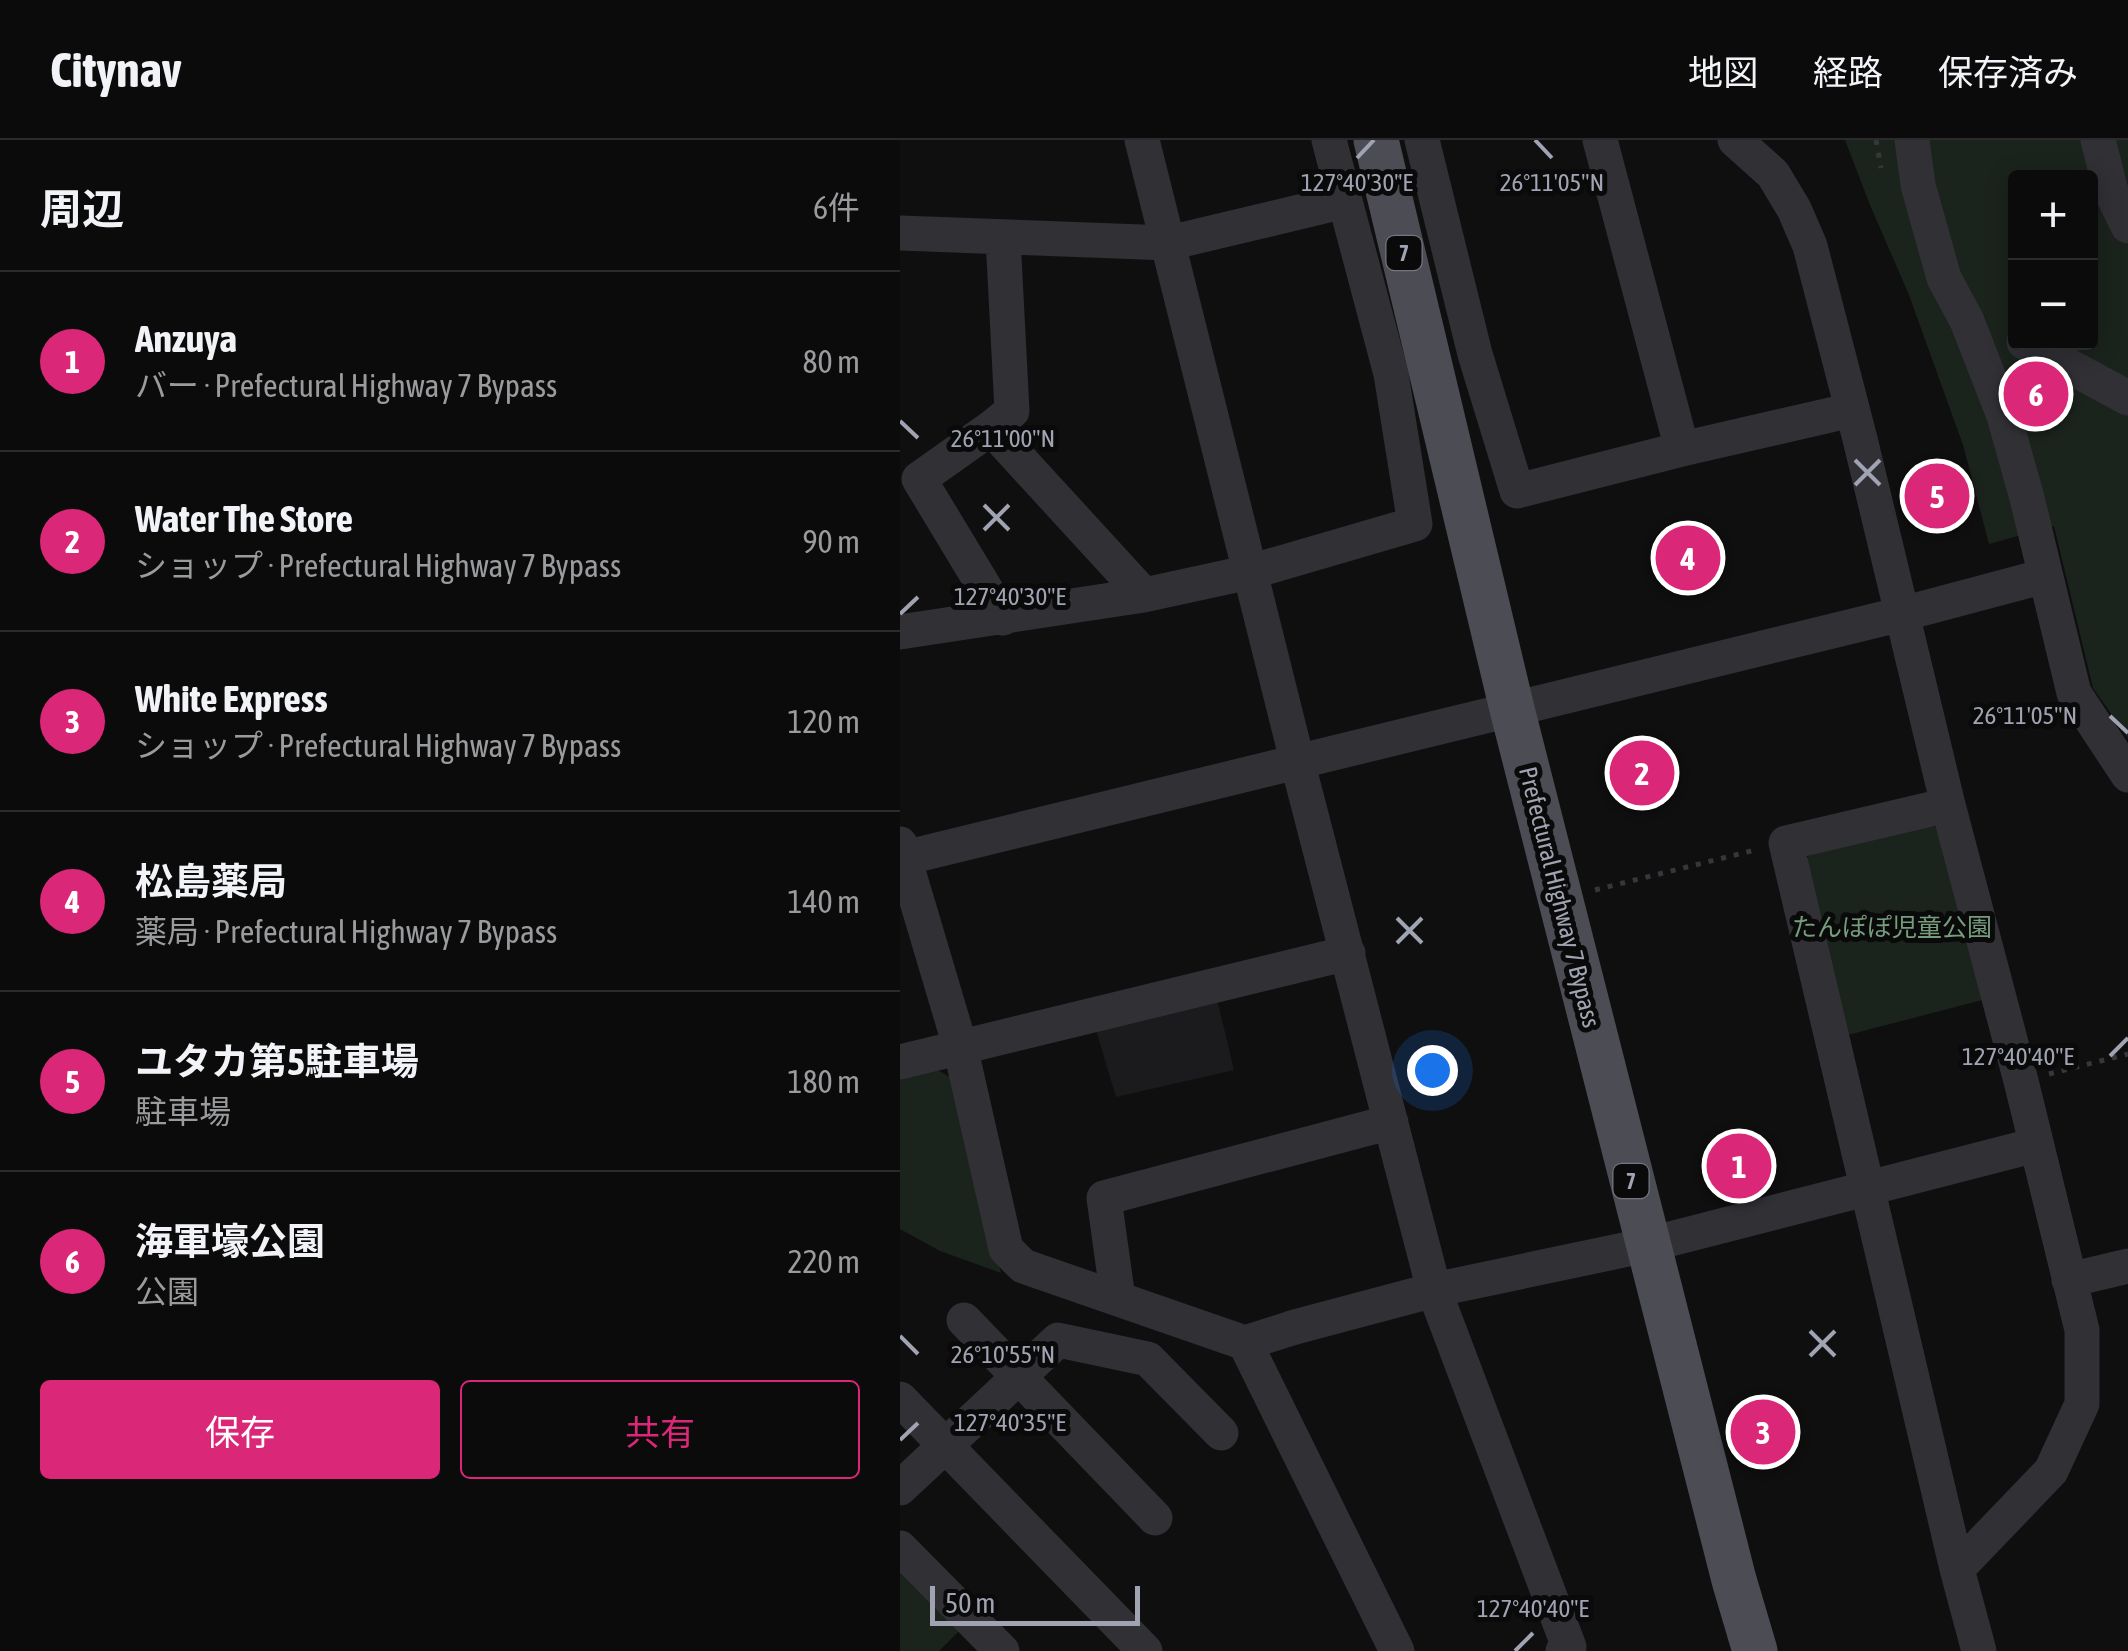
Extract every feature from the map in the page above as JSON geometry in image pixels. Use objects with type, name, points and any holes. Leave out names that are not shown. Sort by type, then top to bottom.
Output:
[{"type":"main road","name":"Prefectural Highway 7 Bypass","points":[[1376,140],[1512,709],[1755,1651]]},
{"type":"street","points":[[1142,140],[1434,1290],[1568,1647],[1564,1651]]},
{"type":"street","points":[[900,632],[1144,595],[1250,572],[1415,524],[1391,374],[1329,140]]},
{"type":"street","points":[[1422,140],[1474,354],[1517,491],[1852,410]]},
{"type":"street","points":[[1600,140],[1682,449]]},
{"type":"street","points":[[1736,140],[1774,174],[1810,246],[2082,1330],[2082,1404],[2051,1471],[1958,1569]]},
{"type":"street","points":[[1912,140],[1918,184],[1944,278],[2004,416],[2028,498],[2074,693],[2128,775]]},
{"type":"street","points":[[2098,140],[2112,192],[2128,226]]},
{"type":"street","points":[[900,232],[1169,243],[1344,201]]},
{"type":"street","points":[[1003,238],[1012,410],[918,479],[1003,618]]},
{"type":"street","points":[[1966,322],[2008,335]]},
{"type":"street","points":[[2039,350],[2128,398]]},
{"type":"street","points":[[990,428],[1144,595]]},
{"type":"street","points":[[2036,1145],[1647,1244],[1434,1290],[1245,1343],[1022,1266],[1006,1249],[960,1046],[901,854],[1512,709],[2045,576]]},
{"type":"street","points":[[1948,805],[1786,842],[1978,1651]]},
{"type":"street","points":[[900,1062],[1348,952]]},
{"type":"street","points":[[1118,1298],[1104,1198],[1391,1122]]},
{"type":"street","points":[[2069,1280],[2128,1266]]},
{"type":"street","points":[[964,1320],[1155,1518]]},
{"type":"street","points":[[900,1488],[1058,1340],[1148,1359],[1221,1433]]},
{"type":"street","points":[[1245,1343],[1397,1651]]},
{"type":"street","points":[[900,1399],[1145,1651]]},
{"type":"street","points":[[900,1548],[1002,1651]]},
{"type":"path","points":[[1561,898],[1786,842]]},
{"type":"path","points":[[2021,1082],[2128,1054]]},
{"type":"shaded area","points":[[1217,999],[1234,1070],[1116,1097],[1095,1027]]},
{"type":"green space","points":[[1845,140],[2128,140],[2128,738],[2093,688],[2054,526],[1989,544],[1963,445],[1909,295]]},
{"type":"green space","name":"たんぽぽ児童公園","points":[[1927,823],[1946,832],[1990,998],[1840,1037],[1801,870],[1811,851]]},
{"type":"green space","points":[[930,1065],[951,1078],[1001,1273],[940,1251],[900,1229],[900,1072]]},
{"type":"green space","points":[[900,1559],[965,1625],[939,1651],[900,1651]]},
{"type":"place","name":"海軍壕公園","points":[[2036,394]]},
{"type":"place","name":"ユタカ第5駐車場","points":[[1937,496]]},
{"type":"place","name":"松島薬局","points":[[1688,558]]},
{"type":"place","name":"Water The Store","points":[[1642,773]]},
{"type":"place","name":"Anzuya","points":[[1739,1166]]},
{"type":"place","name":"White Express","points":[[1763,1432]]}]
